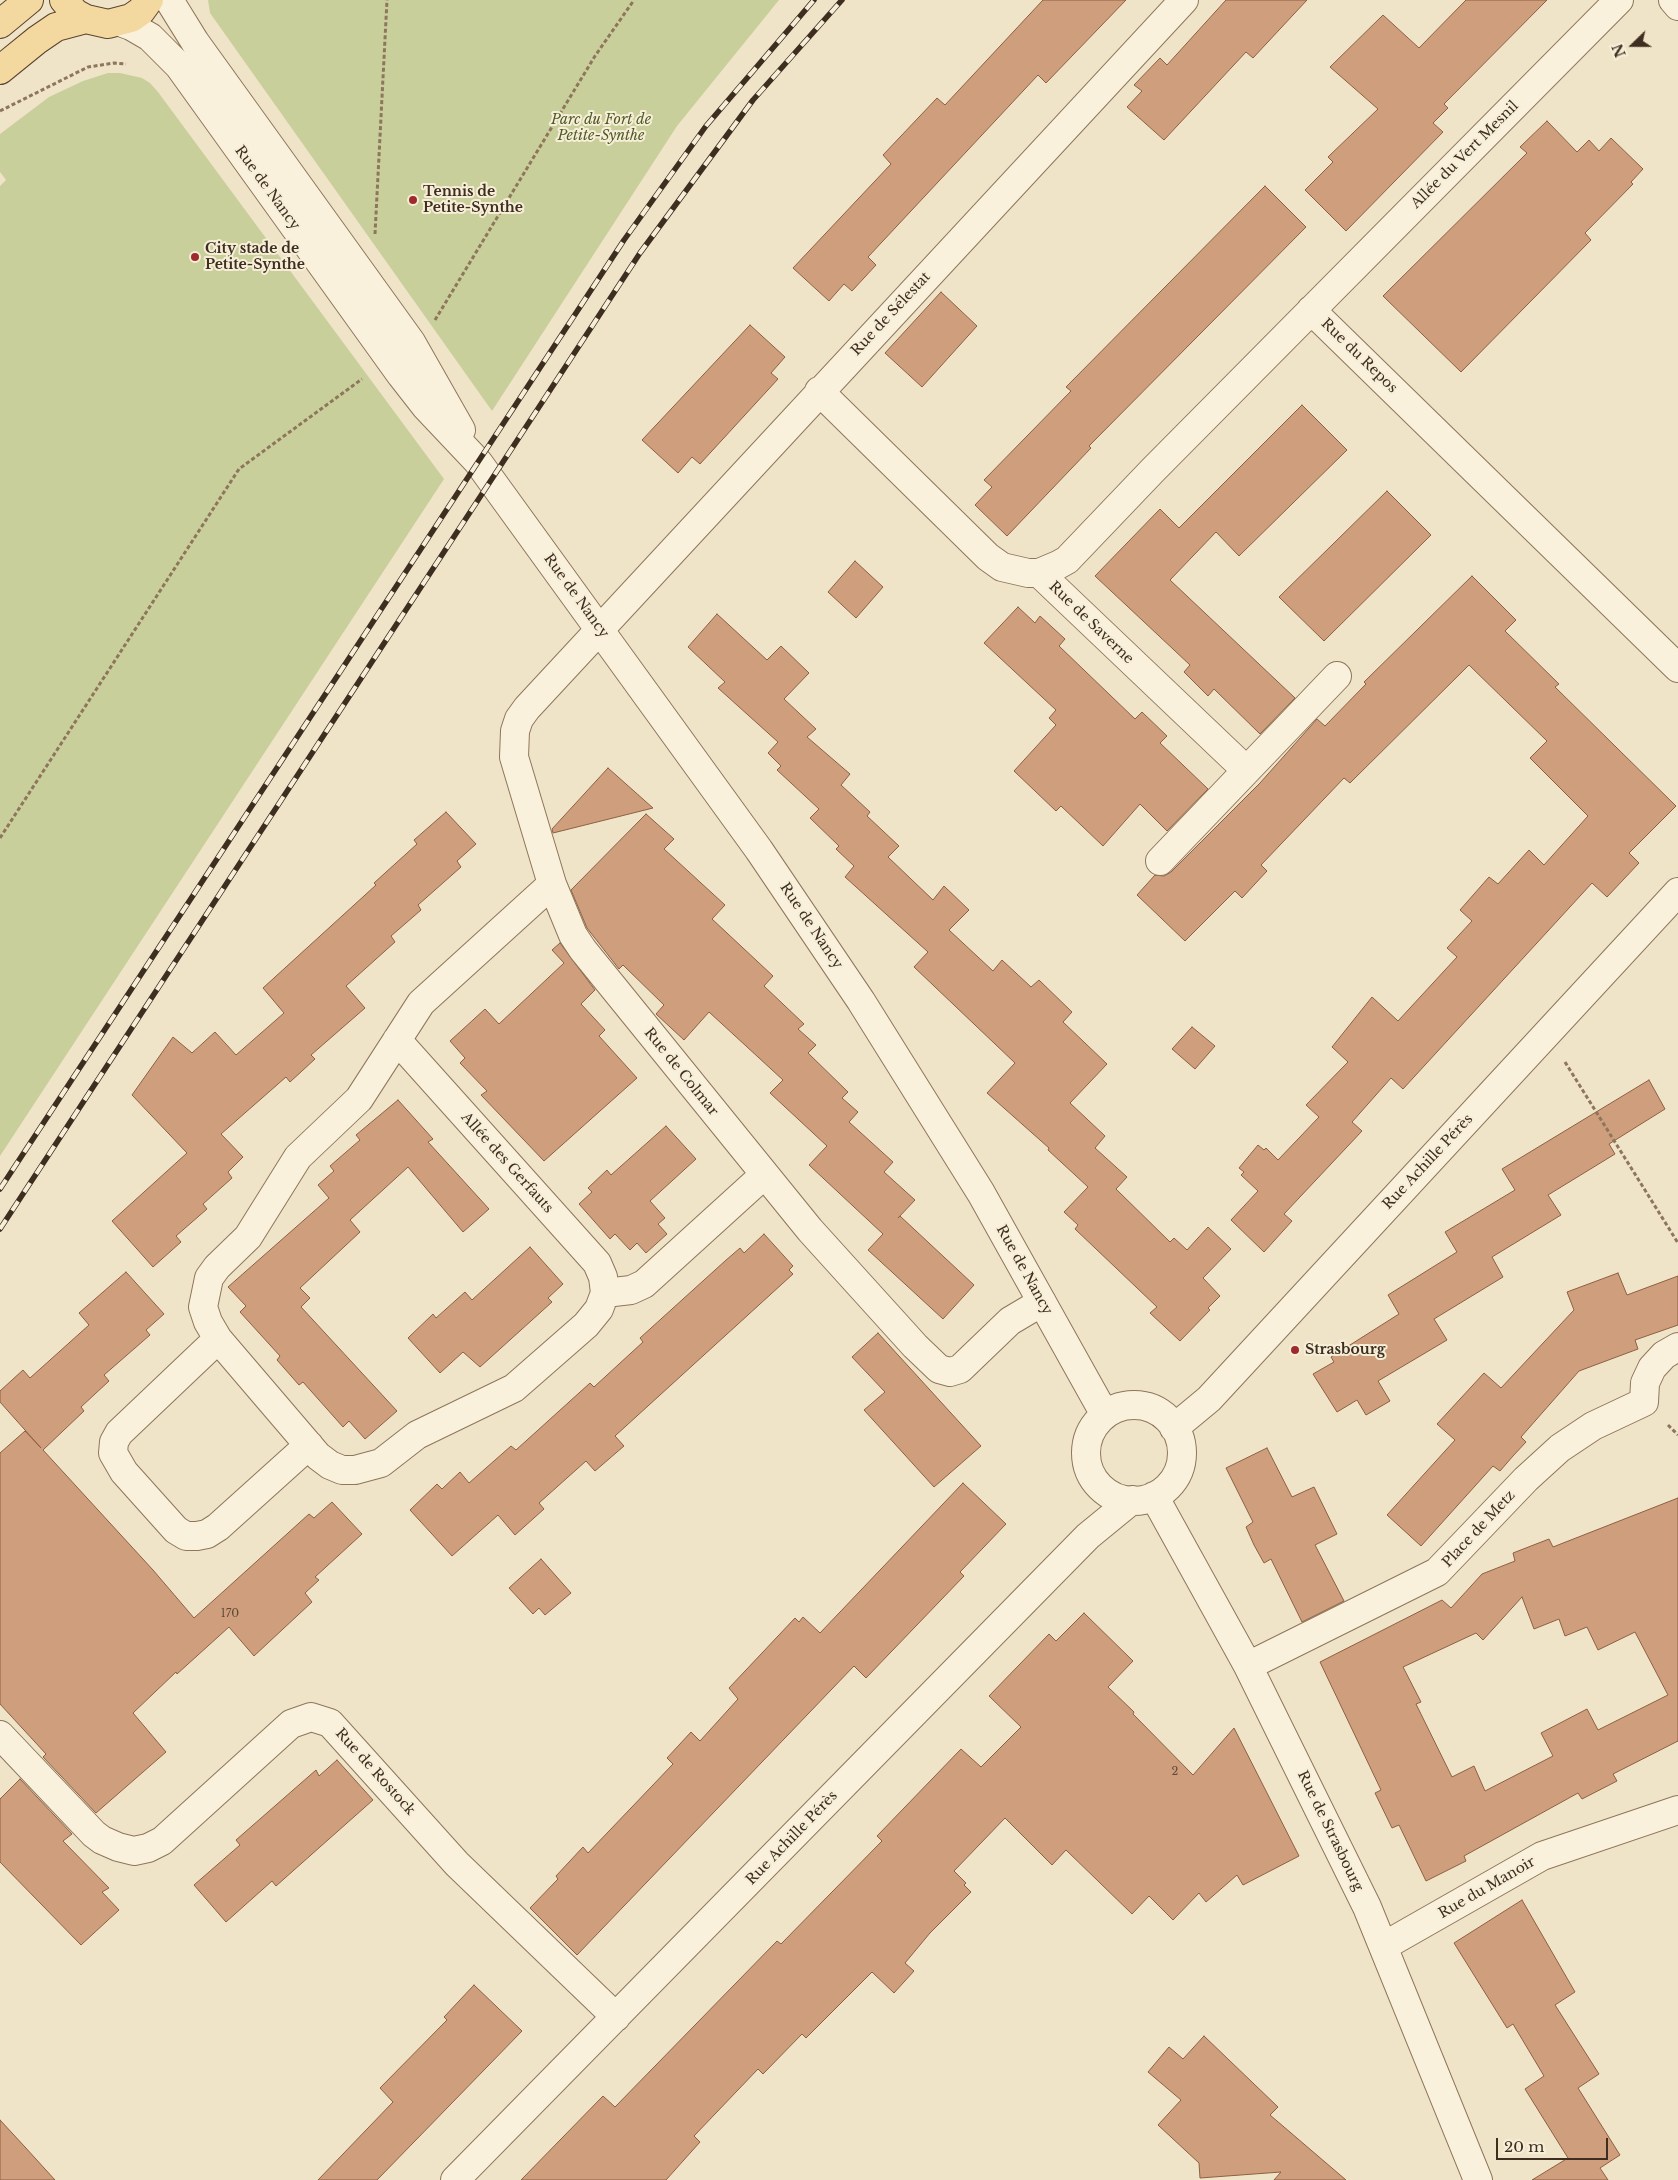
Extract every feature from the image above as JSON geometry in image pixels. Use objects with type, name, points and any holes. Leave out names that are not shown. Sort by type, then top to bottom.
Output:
[{"type":"main road","points":[[0,24],[30,0]]},
{"type":"main road","points":[[64,0],[75,13],[86,19],[103,24],[120,22],[136,14],[149,0]]},
{"type":"main road","points":[[0,70],[37,40],[56,28],[86,19]]},
{"type":"street","name":"Rue de Nancy","points":[[168,0],[195,42],[373,290],[400,350]]},
{"type":"street","name":"Rue de Sélestat","points":[[601,629],[819,391],[1184,0]]},
{"type":"street","name":"Allée du Vert Mesnil","points":[[1311,310],[1618,0]]},
{"type":"street","points":[[1673,0],[1678,6]]},
{"type":"street","name":"Rue de Nancy","points":[[120,22],[150,37],[179,66],[400,350],[478,462],[601,629],[754,843],[861,1001],[981,1193],[1105,1415]]},
{"type":"street","name":"Rue du Repos","points":[[1039,573],[1067,560],[1311,310],[1678,668]]},
{"type":"street","name":"Rue de Saverne","points":[[819,391],[988,557],[1009,569],[1039,573],[1246,770]]},
{"type":"street","name":"Rue de Colmar","points":[[601,629],[527,708],[515,731],[514,756],[552,884],[573,935],[588,957],[764,1175],[834,1258],[915,1346],[939,1369],[950,1372],[960,1370],[1010,1321],[1042,1302]]},
{"type":"street","points":[[1160,861],[1337,676]]},
{"type":"street","points":[[552,884],[421,1003],[359,1099],[298,1157],[248,1237],[217,1267],[209,1278],[203,1307],[208,1322],[218,1339],[308,1445],[330,1465],[342,1470],[369,1468],[381,1463],[417,1435],[514,1388],[586,1325],[599,1309],[605,1293],[631,1290],[644,1284],[764,1175]]},
{"type":"street","name":"Rue Achille Pérès","points":[[1174,1428],[1209,1399],[1678,892]]},
{"type":"street","name":"Allée des Gerfauts","points":[[397,1040],[597,1263],[603,1277],[605,1293]]},
{"type":"street","points":[[218,1339],[119,1433],[114,1442],[113,1453],[124,1472],[176,1530],[186,1536],[197,1536],[207,1534],[218,1527],[308,1445]]},
{"type":"street","name":"Place de Metz","points":[[1248,1666],[1437,1572],[1526,1478],[1560,1448],[1593,1426],[1644,1402],[1645,1382],[1652,1368],[1664,1355],[1678,1347]]},
{"type":"street","points":[[1127,1406],[1147,1407],[1164,1416],[1174,1428],[1180,1446],[1179,1469],[1169,1485],[1143,1498],[1114,1496],[1102,1489],[1089,1470],[1086,1456],[1089,1437],[1098,1421],[1118,1408],[1127,1406]]},
{"type":"street","name":"Rue Achille Pérès","points":[[456,2180],[1088,1536],[1143,1498]]},
{"type":"street","name":"Rue de Strasbourg","points":[[1143,1498],[1248,1666],[1384,1946],[1478,2180]]},
{"type":"street","name":"Rue de Rostock","points":[[0,1735],[94,1834],[118,1848],[134,1851],[148,1848],[162,1841],[291,1724],[311,1717],[330,1723],[457,1864],[616,2017]]},
{"type":"street","name":"Rue du Manoir","points":[[1384,1946],[1542,1856],[1678,1810]]},
{"type":"path","points":[[373,290],[387,0]]},
{"type":"path","points":[[0,838],[239,470],[400,350],[438,316],[595,56],[634,0]]},
{"type":"path","points":[[0,110],[88,67],[114,63],[132,65]]},
{"type":"path","points":[[1547,1034],[1678,1244]]},
{"type":"green space","name":"Parc du Fort de Petite-Synthe","points":[[208,0],[779,0],[677,126],[492,411],[210,13]]},
{"type":"green space","points":[[108,73],[120,73],[142,78],[150,83],[158,92],[444,479],[0,1156],[0,186],[6,180],[0,172],[0,134],[49,97],[83,81]]},
{"type":"building","points":[[1043,0],[1126,0],[1046,83],[1038,75],[868,257],[876,265],[852,291],[844,284],[829,301],[793,268],[891,164],[883,155],[937,98],[945,105]]},
{"type":"building","points":[[1226,0],[1307,0],[1253,58],[1246,52],[1164,140],[1127,107],[1142,91],[1134,85],[1160,58],[1167,65]]},
{"type":"building","points":[[1466,0],[1547,0],[1444,104],[1448,108],[1433,123],[1443,132],[1346,231],[1305,190],[1333,162],[1328,157],[1378,109],[1330,67],[1383,15],[1419,48]]},
{"type":"building","points":[[1547,121],[1577,152],[1589,140],[1599,151],[1611,138],[1643,169],[1631,182],[1633,184],[1585,233],[1591,240],[1461,372],[1383,296],[1527,153],[1520,147]]},
{"type":"building","points":[[1265,186],[1306,227],[1089,446],[1091,448],[1007,536],[975,505],[992,487],[984,480],[1071,391],[1066,387]]},
{"type":"building","points":[[941,292],[977,326],[922,387],[885,353]]},
{"type":"building","points":[[750,325],[785,357],[771,373],[778,379],[700,464],[692,457],[678,473],[642,440]]},
{"type":"building","points":[[1302,405],[1347,450],[1239,556],[1216,532],[1170,580],[1295,698],[1260,734],[1214,689],[1208,696],[1184,672],[1190,665],[1095,576],[1160,509],[1179,528]]},
{"type":"building","points":[[1387,491],[1431,535],[1324,641],[1279,597]]},
{"type":"building","points":[[855,561],[883,587],[856,618],[828,592]]},
{"type":"building","points":[[1472,576],[1516,620],[1505,631],[1559,684],[1555,687],[1676,806],[1629,853],[1639,863],[1607,897],[1592,883],[1403,1089],[1391,1078],[1352,1122],[1362,1131],[1284,1214],[1292,1221],[1264,1252],[1231,1220],[1258,1191],[1241,1175],[1244,1172],[1239,1168],[1258,1145],[1264,1150],[1266,1148],[1278,1160],[1319,1117],[1306,1105],[1348,1062],[1332,1047],[1372,997],[1398,1021],[1457,957],[1447,948],[1472,921],[1460,910],[1489,877],[1498,884],[1529,850],[1544,865],[1588,816],[1530,758],[1547,741],[1469,665],[1350,783],[1344,778],[1261,865],[1267,871],[1242,898],[1235,891],[1185,941],[1137,895],[1155,875],[1164,876],[1171,872],[1260,783],[1317,719],[1325,726],[1366,684],[1364,682]]},
{"type":"building","points":[[1018,607],[1035,623],[1040,616],[1065,639],[1059,646],[1135,719],[1142,712],[1167,736],[1160,743],[1208,789],[1167,831],[1140,804],[1103,846],[1061,806],[1056,811],[1014,771],[1056,725],[1049,718],[1056,710],[984,643]]},
{"type":"building","points":[[717,614],[767,660],[781,646],[809,673],[784,699],[816,729],[807,737],[850,774],[841,785],[870,812],[867,816],[899,846],[888,857],[933,900],[944,886],[969,910],[949,930],[993,971],[1002,960],[1031,987],[1039,980],[1072,1012],[1063,1022],[1107,1064],[1070,1103],[1105,1136],[1095,1148],[1127,1177],[1116,1189],[1170,1242],[1174,1238],[1187,1250],[1208,1227],[1231,1249],[1203,1278],[1220,1296],[1208,1308],[1210,1310],[1180,1341],[1150,1313],[1157,1307],[1075,1229],[1078,1225],[1064,1212],[1088,1187],[1048,1150],[1049,1148],[987,1093],[1015,1063],[914,967],[928,952],[845,877],[854,866],[836,849],[839,846],[810,818],[819,809],[777,770],[781,766],[768,753],[778,742],[718,688],[725,682],[688,647]]},
{"type":"building","points":[[608,768],[653,808],[553,833],[552,829]]},
{"type":"building","points":[[446,812],[476,844],[457,861],[461,867],[418,905],[421,910],[391,936],[395,942],[346,986],[365,1008],[311,1055],[315,1059],[290,1082],[286,1077],[221,1134],[243,1157],[228,1172],[232,1178],[203,1204],[207,1209],[176,1236],[181,1242],[153,1267],[112,1221],[187,1153],[132,1095],[173,1037],[192,1053],[215,1032],[236,1055],[284,1013],[263,988],[376,885],[374,883],[417,844],[414,840]]},
{"type":"building","points":[[646,814],[674,839],[664,849],[725,905],[712,919],[773,976],[764,986],[804,1024],[798,1029],[816,1045],[808,1053],[848,1092],[842,1098],[858,1112],[849,1122],[893,1162],[884,1172],[915,1200],[898,1218],[900,1216],[974,1285],[943,1319],[868,1250],[883,1234],[809,1165],[827,1146],[770,1093],[783,1080],[709,1012],[684,1040],[656,1014],[664,1005],[623,965],[619,969],[587,928],[571,890]]},
{"type":"building","points":[[560,943],[595,990],[581,1004],[605,1030],[599,1036],[637,1078],[544,1161],[481,1095],[487,1091],[460,1063],[465,1058],[450,1041],[485,1009],[499,1024],[564,963],[552,950]]},
{"type":"building","points":[[1192,1027],[1215,1046],[1195,1069],[1172,1049]]},
{"type":"building","points":[[1649,1080],[1665,1109],[1609,1144],[1615,1154],[1548,1195],[1561,1215],[1492,1257],[1503,1277],[1434,1319],[1447,1340],[1378,1381],[1390,1401],[1366,1415],[1357,1400],[1337,1412],[1313,1374],[1334,1362],[1331,1357],[1399,1314],[1388,1295],[1457,1252],[1445,1232],[1515,1190],[1502,1169]]},
{"type":"building","points":[[398,1100],[433,1139],[428,1142],[489,1209],[463,1232],[408,1167],[350,1220],[360,1232],[300,1288],[310,1298],[301,1307],[397,1411],[365,1439],[349,1421],[343,1427],[303,1382],[299,1385],[277,1360],[280,1356],[240,1312],[246,1306],[228,1287],[329,1198],[318,1185],[334,1171],[330,1166],[360,1140],[356,1135]]},
{"type":"building","points":[[666,1126],[696,1159],[650,1201],[665,1218],[658,1224],[667,1234],[646,1253],[637,1243],[630,1250],[615,1234],[610,1239],[579,1204],[592,1192],[588,1188],[607,1170],[611,1175]]},
{"type":"building","points":[[764,1234],[793,1266],[789,1270],[793,1274],[615,1436],[624,1446],[595,1471],[586,1461],[539,1503],[544,1509],[515,1535],[498,1515],[452,1556],[410,1510],[437,1484],[442,1489],[460,1472],[469,1483],[511,1446],[516,1450],[590,1383],[594,1387],[643,1342],[640,1338],[725,1261],[740,1248],[744,1253]]},
{"type":"building","points":[[530,1247],[563,1284],[548,1298],[552,1302],[480,1367],[463,1352],[440,1373],[408,1338],[433,1314],[436,1318],[465,1292],[472,1300]]},
{"type":"building","points":[[126,1272],[164,1314],[146,1330],[150,1335],[104,1375],[109,1381],[81,1407],[84,1411],[43,1450],[153,1570],[194,1618],[309,1514],[314,1518],[332,1502],[362,1534],[315,1577],[319,1580],[305,1593],[312,1602],[254,1656],[229,1627],[177,1674],[176,1672],[133,1713],[166,1752],[96,1813],[43,1757],[46,1754],[0,1704],[0,1453],[25,1431],[41,1448],[0,1402],[0,1391],[23,1370],[30,1378],[89,1325],[79,1313]]},
{"type":"building","points":[[1618,1273],[1627,1295],[1678,1276],[1678,1325],[1635,1340],[1638,1349],[1579,1371],[1521,1437],[1526,1442],[1500,1471],[1493,1466],[1421,1546],[1387,1515],[1455,1440],[1437,1424],[1484,1373],[1501,1388],[1574,1310],[1567,1292]]},
{"type":"building","points":[[878,1333],[981,1446],[934,1487],[864,1410],[885,1392],[852,1357]]},
{"type":"building","points":[[1267,1448],[1292,1497],[1314,1487],[1337,1534],[1315,1545],[1344,1601],[1302,1622],[1271,1559],[1264,1563],[1254,1545],[1246,1527],[1253,1522],[1226,1468]]},
{"type":"building","points":[[963,1483],[1006,1524],[960,1572],[964,1576],[866,1678],[854,1666],[577,1955],[530,1908],[558,1879],[556,1876],[583,1847],[588,1853],[673,1764],[667,1758],[691,1732],[700,1741],[738,1699],[729,1688],[795,1618],[799,1622],[803,1617],[820,1633]]},
{"type":"building","points":[[1678,1498],[1678,1741],[1613,1774],[1617,1781],[1582,1799],[1578,1793],[1464,1856],[1466,1861],[1426,1881],[1399,1825],[1392,1828],[1375,1793],[1381,1790],[1320,1662],[1442,1600],[1451,1608],[1482,1574],[1515,1561],[1513,1553],[1549,1539],[1553,1547]],"holes":[[[1522,1597],[1534,1629],[1559,1619],[1565,1636],[1587,1627],[1598,1650],[1635,1632],[1668,1695],[1598,1730],[1587,1709],[1541,1733],[1553,1756],[1485,1791],[1474,1766],[1452,1777],[1416,1704],[1421,1702],[1403,1667],[1476,1633],[1483,1640]]]},
{"type":"building","points":[[541,1559],[571,1593],[545,1615],[539,1608],[533,1614],[509,1588]]},
{"type":"building","points":[[1084,1613],[1133,1661],[1108,1687],[1193,1775],[1234,1728],[1299,1856],[1243,1885],[1237,1875],[1206,1902],[1199,1893],[1173,1920],[1149,1896],[1132,1914],[1066,1850],[1052,1865],[1005,1818],[954,1871],[966,1883],[964,1885],[971,1892],[930,1933],[905,1963],[914,1971],[894,1993],[872,1972],[806,2038],[802,2034],[763,2074],[758,2069],[694,2136],[700,2142],[666,2180],[521,2180],[603,2096],[615,2107],[777,1941],[781,1944],[882,1841],[877,1836],[961,1749],[981,1767],[1021,1727],[989,1696],[1049,1634],[1056,1641]]},
{"type":"building","points":[[337,1760],[373,1800],[276,1886],[272,1881],[226,1922],[194,1885],[240,1845],[236,1840],[316,1770],[319,1776]]},
{"type":"building","points":[[20,1779],[72,1834],[63,1841],[109,1888],[102,1892],[119,1910],[81,1945],[0,1862],[0,1799]]},
{"type":"building","points":[[1522,1900],[1575,1992],[1555,2005],[1599,2074],[1578,2088],[1620,2155],[1600,2168],[1608,2180],[1532,2180],[1568,2158],[1525,2089],[1544,2076],[1513,2024],[1507,2028],[1454,1943]]},
{"type":"building","points":[[474,1985],[522,2031],[377,2180],[318,2180],[393,2102],[380,2088],[447,2020],[444,2017]]},
{"type":"building","points":[[1204,2036],[1278,2107],[1270,2115],[1346,2180],[1274,2180],[1281,2172],[1200,2178],[1199,2163],[1158,2125],[1181,2100],[1148,2072],[1169,2047],[1183,2059]]},
{"type":"building","points":[[0,2120],[25,2147],[55,2180],[0,2180]]},
{"type":"railway","points":[[0,1189],[624,240],[706,126],[814,0]]},
{"type":"railway","points":[[0,1229],[640,253],[753,100],[842,0]]},
{"type":"place","name":"Tennis de Petite-Synthe","points":[[413,200]]},
{"type":"place","name":"City stade de Petite-Synthe","points":[[195,257]]},
{"type":"place","name":"Strasbourg","points":[[1295,1350]]}]
